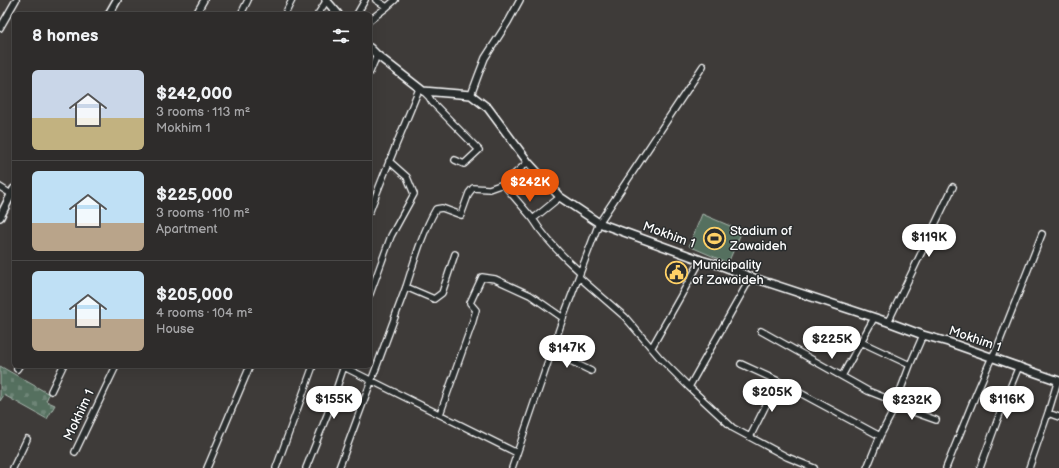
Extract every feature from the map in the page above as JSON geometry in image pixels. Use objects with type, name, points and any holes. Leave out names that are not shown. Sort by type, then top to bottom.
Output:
[{"type":"street","points":[[0,28],[16,0]]},
{"type":"street","points":[[110,12],[117,0]]},
{"type":"street","points":[[197,12],[204,0]]},
{"type":"street","points":[[242,12],[248,0]]},
{"type":"street","points":[[286,12],[292,0]]},
{"type":"street","points":[[319,12],[327,0],[336,12]]},
{"type":"street","points":[[357,12],[366,0]]},
{"type":"street","points":[[376,0],[387,7]]},
{"type":"street","points":[[372,18],[395,0]]},
{"type":"street","points":[[421,90],[471,95],[485,58],[520,0]]},
{"type":"street","points":[[372,50],[377,56],[429,97],[432,102],[479,150],[464,164],[455,160]]},
{"type":"street","points":[[372,67],[377,56]]},
{"type":"street","points":[[512,468],[563,318],[599,223],[703,66]]},
{"type":"street","points":[[372,206],[389,161],[421,90]]},
{"type":"street","name":"Mokhim 1","points":[[471,95],[488,108],[528,162],[560,197],[599,223],[701,260],[1019,366],[1058,381]]},
{"type":"street","points":[[372,288],[391,236],[414,194],[407,177],[389,161]]},
{"type":"street","points":[[339,468],[430,219],[436,209],[442,208],[461,215],[469,193],[473,188],[490,189],[503,184],[528,162]]},
{"type":"street","points":[[503,184],[533,219],[540,232],[579,275],[625,317],[660,358],[733,428],[787,457],[814,468]]},
{"type":"street","points":[[0,187],[12,191]]},
{"type":"street","points":[[888,322],[953,187]]},
{"type":"street","points":[[0,217],[12,193]]},
{"type":"street","points":[[533,219],[560,197]]},
{"type":"street","points":[[946,468],[964,422],[997,348],[1042,234]]},
{"type":"street","points":[[406,287],[434,299],[442,293],[455,254]]},
{"type":"street","points":[[652,347],[701,260]]},
{"type":"street","points":[[440,414],[476,310],[470,303],[482,277],[495,280],[530,295],[563,318]]},
{"type":"street","points":[[689,387],[751,277]]},
{"type":"street","points":[[842,376],[874,318]]},
{"type":"street","points":[[761,332],[868,391],[895,404],[936,420]]},
{"type":"street","points":[[866,468],[895,404],[923,335]]},
{"type":"street","points":[[861,342],[910,365]]},
{"type":"street","points":[[552,352],[591,371]]},
{"type":"street","points":[[741,364],[778,381],[880,436]]},
{"type":"street","points":[[980,468],[1019,366]]},
{"type":"street","points":[[51,391],[62,368]]},
{"type":"street","name":"Mokhim 1","points":[[75,452],[115,368]]},
{"type":"street","points":[[207,468],[249,368]]},
{"type":"street","points":[[276,468],[312,368]]},
{"type":"street","points":[[306,468],[331,405],[342,368]]},
{"type":"street","points":[[347,368],[517,453]]},
{"type":"street","points":[[750,437],[778,381]]},
{"type":"street","points":[[1029,468],[1058,381]]},
{"type":"street","points":[[1048,414],[1059,417]]},
{"type":"street","points":[[13,468],[27,439]]},
{"type":"green space","name":"Stadium of Zawaideh","points":[[702,214],[742,231],[728,263],[689,246]]},
{"type":"green space","points":[[0,366],[49,394],[46,401],[55,405],[47,419],[4,395],[0,401]]},
{"type":"place","name":"Stadium of Zawaideh","points":[[715,238]]},
{"type":"place","name":"Municipality of Zawaideh","points":[[676,272]]}]
